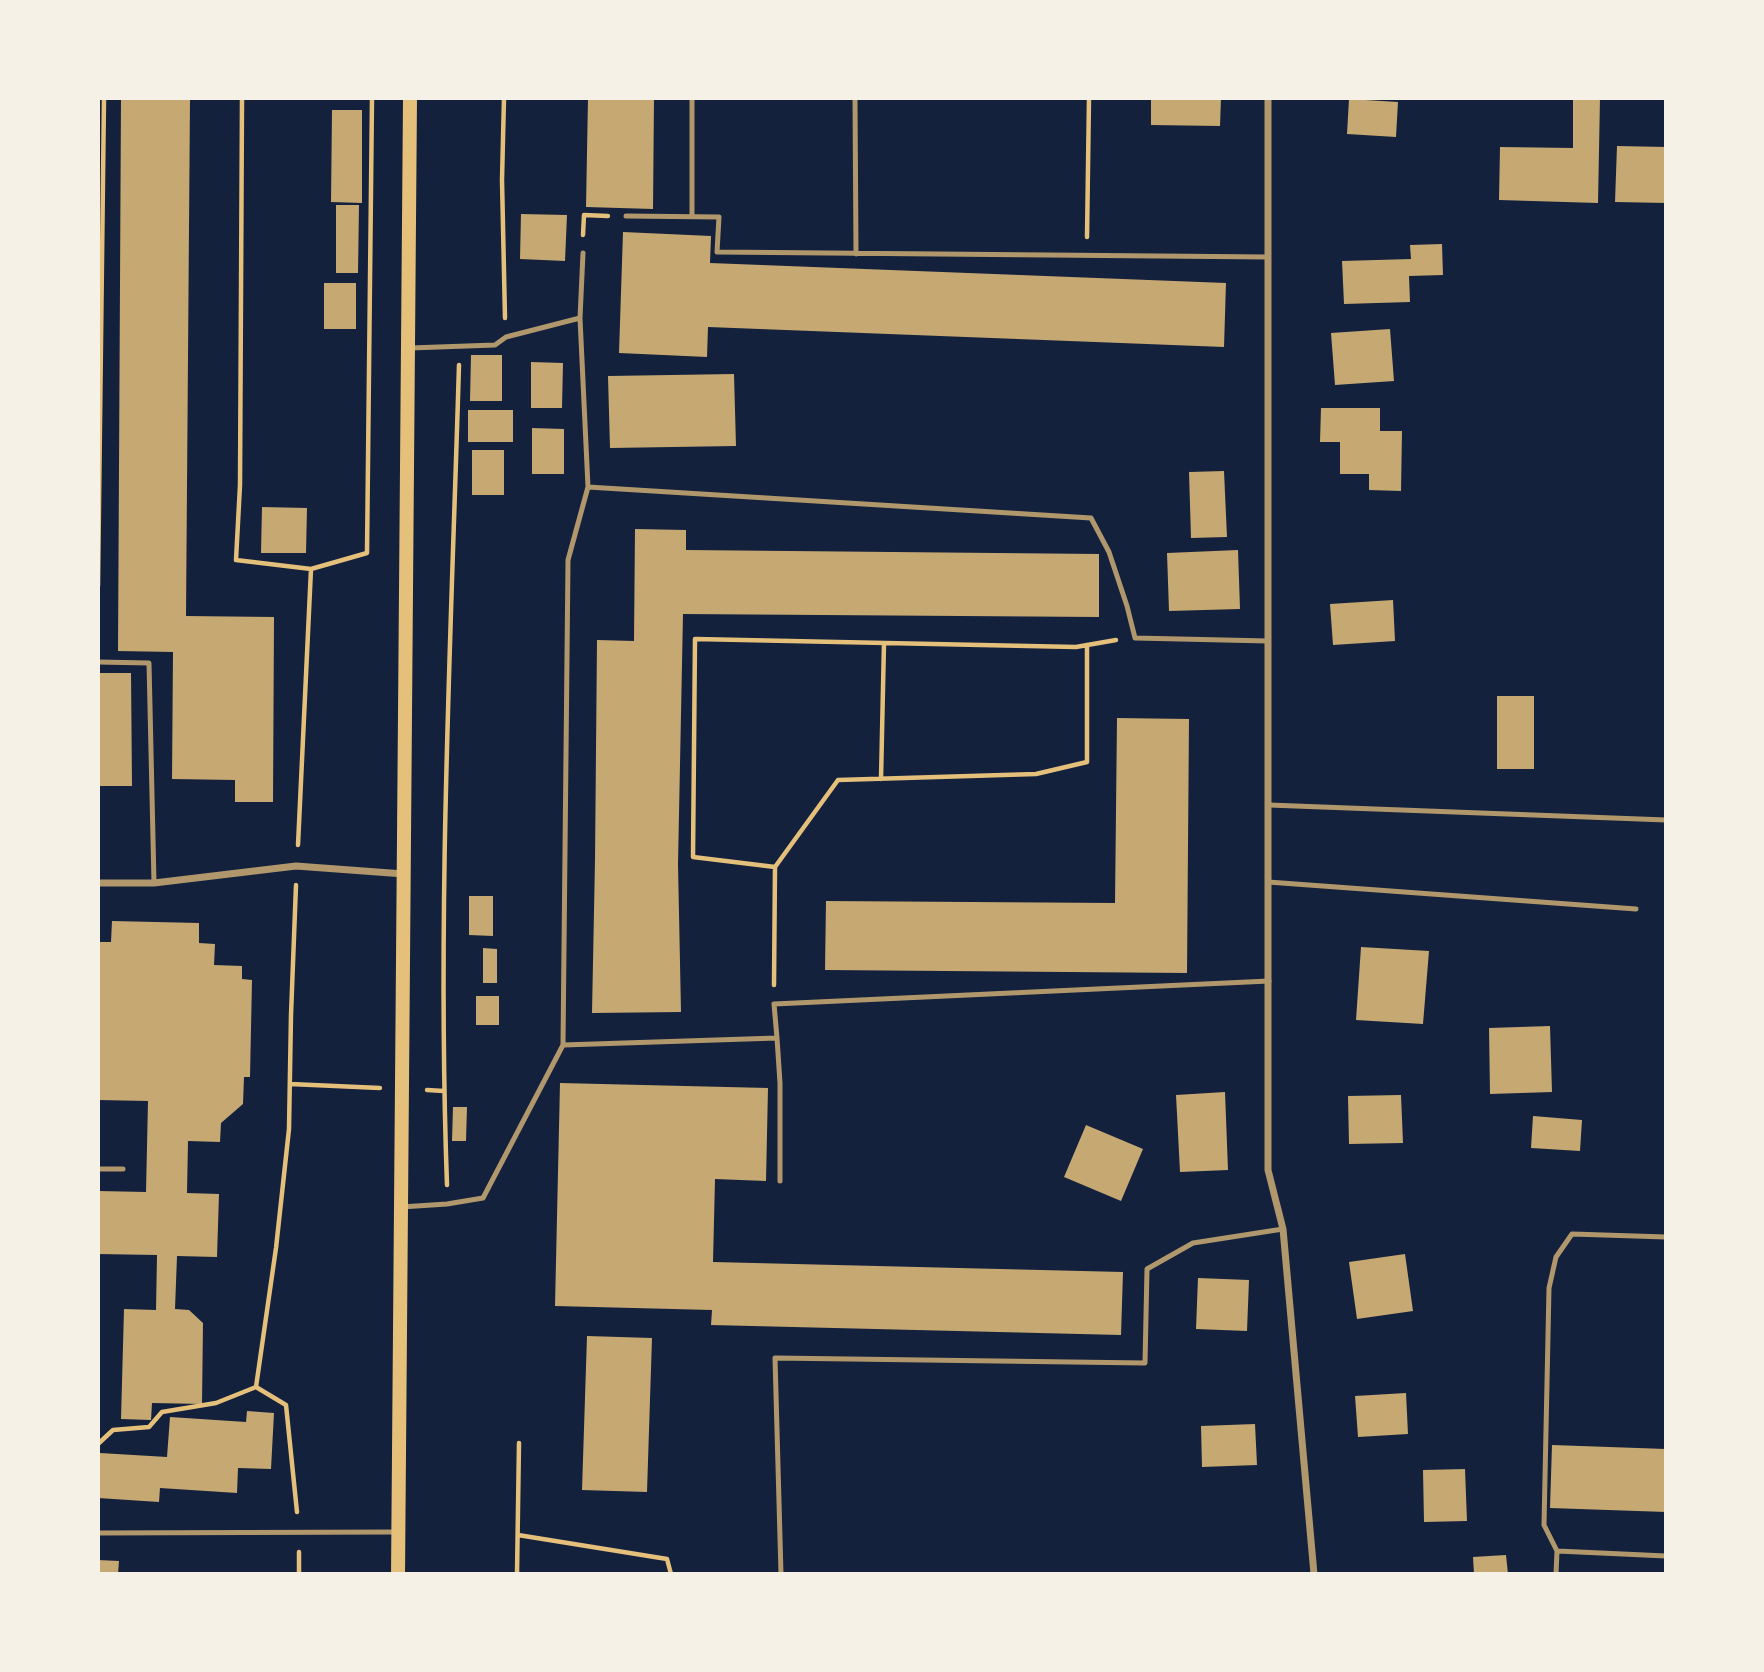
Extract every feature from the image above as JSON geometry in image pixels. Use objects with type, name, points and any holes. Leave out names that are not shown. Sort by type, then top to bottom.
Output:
[{"type":"main road","points":[[398,1574],[410,98]]},
{"type":"street","points":[[1268,98],[1268,1170],[1283,1228],[1314,1574]]},
{"type":"street","points":[[98,883],[154,883],[296,866],[404,874]]},
{"type":"lane","points":[[692,98],[692,216]]},
{"type":"lane","points":[[855,98],[856,254]]},
{"type":"lane","points":[[626,216],[719,217],[717,252],[1268,257]]},
{"type":"lane","points":[[401,1207],[483,1198],[563,1045],[568,560],[589,488],[580,318],[583,253]]},
{"type":"lane","points":[[408,348],[495,345],[506,337],[580,318]]},
{"type":"lane","points":[[589,488],[1091,518],[1109,552],[1135,638],[1268,640]]},
{"type":"lane","points":[[98,662],[149,663],[154,883]]},
{"type":"lane","points":[[1269,805],[1666,820]]},
{"type":"lane","points":[[1268,882],[1636,909]]},
{"type":"lane","points":[[780,1181],[779,1083],[774,1004],[1269,981]]},
{"type":"lane","points":[[563,1045],[777,1038]]},
{"type":"lane","points":[[98,1169],[123,1169]]},
{"type":"lane","points":[[781,1574],[775,1358],[1144,1363],[1147,1269],[1193,1243],[1283,1228]]},
{"type":"lane","points":[[1556,1574],[1557,1551],[1544,1525],[1549,1288],[1556,1256],[1572,1234],[1666,1237]]},
{"type":"lane","points":[[98,1533],[398,1532]]},
{"type":"lane","points":[[1557,1551],[1666,1556]]},
{"type":"path","points":[[98,586],[104,98]]},
{"type":"path","points":[[242,98],[240,485],[236,560],[311,569],[367,553],[372,98]]},
{"type":"path","points":[[504,98],[502,180],[506,337]]},
{"type":"path","points":[[1087,255],[1089,98]]},
{"type":"path","points":[[583,253],[584,215],[626,216]]},
{"type":"path","points":[[447,1204],[443,924],[459,346]]},
{"type":"path","points":[[256,1387],[276,1248],[289,1129],[296,866],[311,569]]},
{"type":"path","points":[[775,867],[692,857],[695,639],[1076,647],[1135,638]]},
{"type":"path","points":[[881,779],[884,643]]},
{"type":"path","points":[[774,1004],[775,867],[838,780],[1036,774],[1087,762],[1087,645]]},
{"type":"path","points":[[290,1084],[444,1091]]},
{"type":"path","points":[[98,1444],[113,1430],[149,1427],[162,1412],[216,1403],[256,1387]]},
{"type":"path","points":[[256,1387],[286,1405],[300,1532]]},
{"type":"path","points":[[517,1574],[519,1443]]},
{"type":"path","points":[[518,1535],[667,1559],[671,1574]]},
{"type":"building","points":[[121,98],[190,98],[186,616],[274,617],[273,802],[235,802],[235,780],[172,779],[173,652],[118,651]]},
{"type":"building","points":[[588,98],[654,98],[653,209],[586,207]]},
{"type":"building","points":[[1151,98],[1221,98],[1220,126],[1151,125]]},
{"type":"building","points":[[1573,98],[1600,98],[1598,203],[1499,200],[1500,147],[1573,148]]},
{"type":"building","points":[[1349,99],[1398,102],[1396,137],[1347,134]]},
{"type":"building","points":[[332,110],[362,110],[362,203],[331,202]]},
{"type":"building","points":[[1617,146],[1666,147],[1666,203],[1615,202]]},
{"type":"building","points":[[336,205],[359,205],[358,273],[336,273]]},
{"type":"building","points":[[521,214],[567,215],[565,261],[520,259]]},
{"type":"building","points":[[623,232],[711,236],[710,263],[1226,283],[1224,347],[708,327],[707,357],[619,353]]},
{"type":"building","points":[[1442,244],[1443,275],[1409,276],[1410,302],[1344,304],[1342,261],[1411,259],[1410,245]]},
{"type":"building","points":[[324,283],[356,283],[356,329],[324,329]]},
{"type":"building","points":[[1390,329],[1394,381],[1335,385],[1331,333]]},
{"type":"building","points":[[471,355],[502,355],[502,401],[470,401]]},
{"type":"building","points":[[531,362],[563,363],[562,408],[531,408]]},
{"type":"building","points":[[734,374],[736,446],[610,448],[608,376]]},
{"type":"building","points":[[1321,408],[1380,408],[1380,431],[1402,431],[1401,491],[1369,490],[1369,474],[1340,474],[1340,442],[1320,442]]},
{"type":"building","points":[[468,410],[513,410],[513,442],[468,442]]},
{"type":"building","points":[[532,428],[564,429],[564,474],[532,474]]},
{"type":"building","points":[[472,450],[504,450],[504,495],[472,495]]},
{"type":"building","points":[[1224,471],[1227,537],[1191,538],[1189,472]]},
{"type":"building","points":[[262,507],[307,508],[306,553],[261,553]]},
{"type":"building","points":[[635,529],[686,530],[686,550],[1099,554],[1099,617],[683,614],[678,864],[681,1012],[592,1013],[597,640],[634,641]]},
{"type":"building","points":[[1238,550],[1240,609],[1169,611],[1167,553]]},
{"type":"building","points":[[1393,600],[1395,641],[1333,645],[1330,604]]},
{"type":"building","points":[[98,673],[131,673],[132,786],[98,786]]},
{"type":"building","points":[[1497,696],[1534,696],[1534,769],[1497,769]]},
{"type":"building","points":[[1117,718],[1189,719],[1187,973],[825,970],[826,901],[1115,903]]},
{"type":"building","points":[[469,896],[493,896],[493,936],[469,935]]},
{"type":"building","points":[[112,921],[199,923],[199,943],[215,944],[214,965],[242,966],[242,979],[252,980],[250,1077],[244,1077],[243,1104],[221,1123],[220,1142],[188,1141],[187,1193],[219,1194],[217,1257],[177,1256],[175,1309],[189,1310],[203,1323],[202,1404],[152,1403],[151,1420],[121,1419],[124,1309],[156,1310],[157,1255],[98,1254],[98,1191],[146,1192],[148,1101],[98,1100],[98,942],[111,942]]},
{"type":"building","points":[[1361,947],[1429,951],[1423,1024],[1356,1020]]},
{"type":"building","points":[[483,948],[497,949],[497,983],[483,983]]},
{"type":"building","points":[[476,996],[499,996],[499,1025],[476,1025]]},
{"type":"building","points":[[1550,1026],[1552,1092],[1490,1094],[1489,1028]]},
{"type":"building","points":[[560,1083],[768,1088],[766,1181],[715,1179],[713,1262],[1123,1272],[1121,1335],[711,1325],[712,1310],[555,1306]]},
{"type":"building","points":[[1225,1092],[1228,1170],[1180,1172],[1176,1095]]},
{"type":"building","points":[[1401,1095],[1403,1143],[1349,1144],[1348,1096]]},
{"type":"building","points":[[453,1107],[467,1107],[466,1141],[452,1141]]},
{"type":"building","points":[[1533,1116],[1582,1120],[1580,1151],[1531,1148]]},
{"type":"building","points":[[1086,1125],[1143,1149],[1121,1201],[1064,1177]]},
{"type":"building","points":[[1405,1254],[1413,1311],[1357,1319],[1349,1262]]},
{"type":"building","points":[[1198,1278],[1249,1280],[1247,1331],[1196,1329]]},
{"type":"building","points":[[587,1336],[652,1338],[647,1492],[582,1490]]},
{"type":"building","points":[[1406,1393],[1408,1434],[1358,1437],[1355,1396]]},
{"type":"building","points":[[247,1411],[274,1413],[271,1469],[238,1468],[237,1493],[160,1488],[159,1502],[98,1498],[100,1453],[167,1457],[170,1417],[246,1422]]},
{"type":"building","points":[[1255,1424],[1257,1465],[1202,1467],[1201,1426]]},
{"type":"building","points":[[1552,1445],[1666,1449],[1666,1512],[1550,1508]]},
{"type":"building","points":[[1465,1469],[1467,1521],[1424,1522],[1423,1470]]},
{"type":"building","points":[[1506,1555],[1508,1574],[1474,1574],[1473,1557]]},
{"type":"building","points":[[98,1560],[119,1561],[118,1574],[98,1574]]}]
